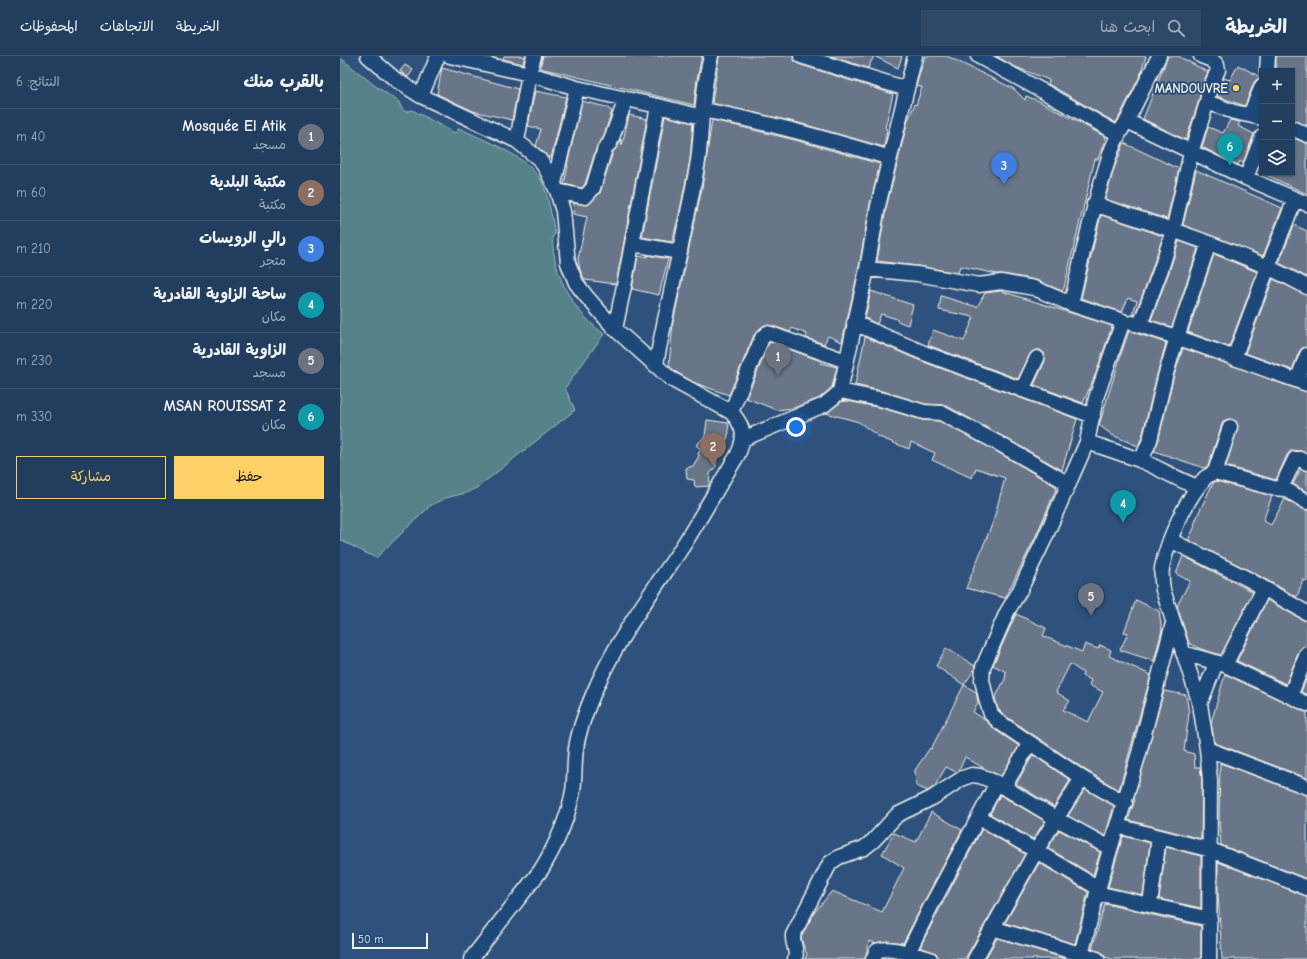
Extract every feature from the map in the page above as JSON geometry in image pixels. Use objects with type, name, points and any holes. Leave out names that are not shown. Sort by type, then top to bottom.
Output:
[{"type":"street","points":[[368,56],[396,80],[421,96],[517,141],[539,159],[556,187],[563,212],[568,263],[576,283],[615,328],[671,379],[731,412],[741,426],[743,439],[737,456],[703,514],[638,612],[607,663],[592,698],[580,732],[576,748],[573,792],[560,834],[551,854],[541,870],[471,959]]},
{"type":"street","points":[[421,96],[438,56]]},
{"type":"street","points":[[450,56],[529,74],[577,88],[658,106],[776,126],[890,158]]},
{"type":"street","points":[[517,141],[529,74],[534,56]]},
{"type":"street","points":[[656,364],[698,161],[704,95],[711,56]]},
{"type":"street","points":[[801,56],[907,89]]},
{"type":"street","points":[[743,439],[824,404],[834,398],[840,390],[867,269],[878,206],[915,56]]},
{"type":"street","points":[[1071,304],[1094,204],[1112,148],[1159,56]]},
{"type":"street","points":[[1140,325],[1161,269],[1173,231],[1191,153],[1207,102],[1209,90],[1218,70],[1217,65],[1212,60],[1201,56]]},
{"type":"street","points":[[1267,68],[1268,56]]},
{"type":"street","points":[[983,57],[1118,134]]},
{"type":"street","points":[[556,187],[577,88]]},
{"type":"street","points":[[556,187],[585,197],[591,192],[605,148],[610,143],[626,99]]},
{"type":"street","points":[[1207,102],[1234,112],[1256,117],[1259,102]]},
{"type":"street","points":[[615,328],[658,106]]},
{"type":"street","points":[[1127,121],[1191,153],[1301,201],[1268,267],[1234,358]]},
{"type":"street","points":[[1295,129],[1307,135]]},
{"type":"street","points":[[1246,178],[1261,140]]},
{"type":"street","points":[[1094,204],[1209,243],[1268,267],[1307,287]]},
{"type":"street","points":[[1141,461],[1150,440],[1176,337],[1209,243]]},
{"type":"street","points":[[632,244],[680,252]]},
{"type":"street","points":[[867,269],[918,274],[979,285],[1001,282],[1034,288],[1071,304],[1176,337],[1302,382],[1307,355]]},
{"type":"street","points":[[1123,320],[1096,398],[1087,442],[1019,592],[1007,612],[986,657],[981,673],[983,691],[991,714],[999,722],[1082,778],[1125,803]]},
{"type":"street","points":[[854,323],[924,353],[1093,416]]},
{"type":"street","points":[[731,412],[762,338],[767,333],[846,361]]},
{"type":"street","points":[[1022,390],[1036,358]]},
{"type":"street","points":[[840,390],[924,412],[941,413],[998,443],[1069,484]]},
{"type":"street","points":[[1209,959],[1211,850],[1210,780],[1207,749],[1200,704],[1163,590],[1162,569],[1170,540],[1179,520],[1198,487],[1206,477],[1215,472],[1230,427]]},
{"type":"street","points":[[1087,442],[1141,461],[1171,474],[1182,482],[1198,487]]},
{"type":"street","points":[[1281,488],[1295,459],[1300,459],[1307,463]]},
{"type":"street","points":[[1215,472],[1273,488],[1281,488],[1307,502]]},
{"type":"street","points":[[1170,540],[1248,579],[1307,613]]},
{"type":"street","points":[[1200,704],[1264,588]]},
{"type":"street","points":[[1081,956],[1110,848],[1125,803],[1139,753],[1173,623]]},
{"type":"street","points":[[1183,653],[1221,664],[1307,704]]},
{"type":"street","points":[[1290,696],[1307,654]]},
{"type":"street","points":[[908,953],[978,817],[1030,743]]},
{"type":"street","points":[[1207,749],[1307,788]]},
{"type":"street","points":[[795,959],[797,950],[794,945],[793,935],[830,864],[847,853],[864,848],[880,835],[897,815],[932,798],[963,778],[972,775],[980,776],[1000,785],[1110,848]]},
{"type":"street","points":[[975,959],[1036,852],[1082,778]]},
{"type":"street","points":[[978,817],[1098,891],[1210,919]]},
{"type":"street","points":[[1117,826],[1211,850],[1307,888]]},
{"type":"street","points":[[1150,904],[1159,837]]},
{"type":"street","points":[[992,928],[1081,956],[1097,959]]},
{"type":"street","points":[[873,959],[875,953],[880,949],[908,953],[930,959]]},
{"type":"green space","points":[[342,59],[374,85],[399,102],[402,109],[406,112],[412,110],[455,133],[459,128],[516,156],[535,172],[542,182],[548,200],[555,233],[553,241],[554,254],[560,277],[578,309],[604,334],[565,388],[575,410],[478,487],[466,493],[445,498],[430,506],[376,558],[340,540],[340,60]]},
{"type":"building","points":[[504,56],[525,56],[523,64],[503,59]]},
{"type":"building","points":[[543,56],[702,56],[697,79],[694,105],[540,68]]},
{"type":"building","points":[[719,56],[793,56],[798,64],[893,94],[885,128],[887,129],[884,147],[799,123],[712,103]]},
{"type":"building","points":[[830,56],[874,56],[868,68]]},
{"type":"building","points":[[874,56],[902,56],[898,68]]},
{"type":"building","points":[[925,56],[947,56],[1014,89],[1025,100],[1026,96],[1041,102],[1104,136],[1105,140],[1098,159],[1095,159],[1064,288],[1062,291],[1036,280],[960,266],[958,273],[877,261],[886,208],[908,120],[915,104],[916,105],[922,87],[916,86]]},
{"type":"building","points":[[996,56],[1146,56],[1140,76],[1116,123],[1048,84],[1049,80],[1013,66]]},
{"type":"building","points":[[1168,56],[1178,56],[1208,72],[1201,87],[1199,100],[1186,140],[1143,119]]},
{"type":"building","points":[[1276,56],[1307,56],[1307,126],[1295,121],[1295,68],[1276,68]]},
{"type":"building","points":[[405,65],[413,70],[408,77],[400,71]]},
{"type":"building","name":"MANDOUVRE","points":[[1238,65],[1259,76],[1259,79],[1254,82],[1245,106],[1217,96],[1224,78],[1230,80]]},
{"type":"building","points":[[442,68],[518,89],[512,120],[473,111],[437,94]]},
{"type":"building","points":[[535,91],[566,97],[551,158],[536,146],[541,129],[528,126]]},
{"type":"building","points":[[582,101],[606,107],[612,111],[603,138],[597,146],[585,184],[582,188],[564,184]]},
{"type":"building","points":[[629,115],[647,119],[616,284],[585,280],[580,270],[578,259],[587,217],[573,214],[574,203],[588,205],[600,193],[613,152],[621,139],[622,145]]},
{"type":"building","points":[[665,116],[693,123],[690,160],[672,242],[642,237]]},
{"type":"building","points":[[712,120],[795,140],[880,164],[870,204],[859,267],[842,342],[828,336],[824,344],[806,338],[807,334],[792,328],[790,332],[773,326],[764,325],[754,335],[729,395],[695,383],[669,366],[673,322],[702,188]]},
{"type":"building","points":[[1230,120],[1240,122],[1238,126],[1254,134],[1243,163],[1240,161],[1238,165],[1202,147],[1208,127],[1223,133]]},
{"type":"building","points":[[1295,138],[1307,143],[1307,194],[1268,176],[1295,176]]},
{"type":"building","points":[[1124,143],[1179,169],[1167,219],[1105,199]]},
{"type":"building","points":[[1196,170],[1282,208],[1263,256],[1183,225]]},
{"type":"building","points":[[1101,215],[1163,236],[1135,315],[1132,315],[1137,301],[1128,298],[1122,312],[1081,298]]},
{"type":"building","points":[[1294,225],[1307,231],[1307,277],[1279,263]]},
{"type":"building","points":[[1179,241],[1198,248],[1172,327],[1151,320]]},
{"type":"building","points":[[1214,254],[1257,272],[1229,347],[1188,332]]},
{"type":"building","points":[[647,255],[668,259],[659,295],[632,289],[638,256],[647,257]]},
{"type":"building","points":[[1273,279],[1307,295],[1307,347],[1302,348],[1299,352],[1292,370],[1245,353]]},
{"type":"building","points":[[871,291],[913,305],[908,325],[897,321],[897,319],[881,314],[877,324],[865,318]]},
{"type":"building","points":[[1001,291],[1112,326],[1096,373],[1083,403],[1034,385],[1045,361],[1044,353],[1040,350],[1036,350],[1030,354],[1018,379],[928,345],[933,330],[964,341],[974,317],[939,310],[941,296],[977,307],[985,293]]},
{"type":"building","points":[[1129,331],[1166,343],[1142,437],[1138,446],[1112,435],[1099,425]]},
{"type":"building","points":[[865,337],[921,361],[1077,419],[1062,470],[945,405],[925,404],[886,392],[855,385]]},
{"type":"building","points":[[770,342],[821,361],[820,363],[837,367],[832,387],[820,398],[793,408],[777,410],[746,398]]},
{"type":"building","points":[[1183,348],[1307,392],[1307,453],[1291,450],[1287,455],[1276,480],[1226,466],[1238,426],[1236,421],[1229,419],[1225,420],[1222,424],[1208,466],[1204,468],[1154,451],[1158,442],[1173,379]]},
{"type":"building","points":[[847,401],[882,408],[922,420],[939,421],[994,450],[1057,487],[1035,538],[1005,598],[966,588],[993,522],[1005,478],[976,468],[972,478],[932,460],[935,453],[911,442],[909,449],[879,437],[859,422],[826,413],[841,402]]},
{"type":"building","points":[[707,420],[728,423],[729,432],[724,448],[716,457],[716,466],[710,474],[709,486],[695,487],[694,480],[687,479],[686,468],[693,466],[699,456],[698,453],[701,450],[696,445],[705,436]]},
{"type":"building","points":[[1301,469],[1307,471],[1307,492],[1293,484]]},
{"type":"building","points":[[1216,481],[1272,496],[1263,521],[1271,525],[1285,499],[1307,510],[1307,581],[1303,580],[1297,597],[1252,572],[1188,540],[1195,526],[1194,525],[1199,512],[1213,483]]},
{"type":"building","points":[[1183,556],[1253,592],[1221,655],[1201,649],[1189,643],[1177,606],[1190,581],[1176,574]]},
{"type":"building","points":[[1136,600],[1159,611],[1162,630],[1154,661],[1120,650],[1128,633],[1124,632]]},
{"type":"building","points":[[1267,600],[1307,621],[1307,646],[1302,647],[1299,651],[1286,684],[1237,661]]},
{"type":"building","points":[[1016,614],[1046,628],[1043,636],[1082,652],[1085,644],[1098,649],[1100,645],[1111,650],[1109,656],[1151,675],[1119,790],[1087,771],[1004,715],[998,709],[995,698],[1005,679],[1006,672],[993,665]],"holes":[[[1070,664],[1083,673],[1082,676],[1091,680],[1089,685],[1103,692],[1088,722],[1063,710],[1070,701],[1056,692]]]},
{"type":"building","points":[[946,648],[975,666],[964,685],[936,666]]},
{"type":"building","points":[[1225,674],[1307,712],[1307,778],[1215,743],[1211,723]]},
{"type":"building","points":[[1307,677],[1307,695],[1301,692]]},
{"type":"building","points":[[964,685],[976,692],[978,702],[973,712],[1019,746],[1001,776],[985,769],[965,757],[959,771],[956,772],[946,767],[935,786],[928,791],[916,786],[915,770],[930,748],[931,749]]},
{"type":"building","points":[[1164,691],[1186,695],[1189,713],[1184,751],[1194,754],[1195,767],[1200,767],[1202,780],[1201,839],[1128,820],[1135,800],[1134,799]]},
{"type":"building","points":[[1033,755],[1070,780],[1054,807],[1016,784]]},
{"type":"building","points":[[1220,763],[1307,795],[1307,879],[1221,845],[1219,821]]},
{"type":"building","points":[[1085,789],[1114,806],[1105,836],[1068,816]]},
{"type":"building","points":[[1000,795],[1045,821],[1033,839],[990,814]]},
{"type":"building","points":[[931,812],[962,830],[903,943],[888,941],[876,943],[869,941],[865,959],[805,959],[807,954],[801,937],[814,913],[832,891],[882,912],[904,868],[882,854],[894,833],[916,842]]},
{"type":"building","points":[[982,829],[1025,854],[965,959],[938,959],[936,953],[920,947]]},
{"type":"building","points":[[1059,830],[1100,852],[1093,875],[1048,848]]},
{"type":"building","points":[[1123,836],[1150,843],[1143,895],[1108,887]]},
{"type":"building","points":[[1166,847],[1201,856],[1201,908],[1159,899]]},
{"type":"building","points":[[1218,862],[1307,896],[1307,959],[1222,959],[1218,893]]},
{"type":"building","points":[[1039,863],[1088,892],[1075,944],[1005,923]]},
{"type":"building","points":[[1105,904],[1201,926],[1201,959],[1111,959],[1105,957],[1103,953],[1092,949]]},
{"type":"building","points":[[997,938],[1067,959],[985,959]]},
{"type":"place","name":"MANDOUVRE","points":[[1236,88]]},
{"type":"place","name":"MSAN ROUISSAT 2","points":[[1230,166]]},
{"type":"place","name":"رالي الرويسات","points":[[1004,185]]},
{"type":"place","name":"Mosquée El Atik","points":[[778,376]]},
{"type":"place","name":"مكتبة البلدية","points":[[713,466]]},
{"type":"place","name":"ساحة الزاوية القادرية","points":[[1123,523]]},
{"type":"place","name":"الزاوية القادرية","points":[[1091,616]]}]
